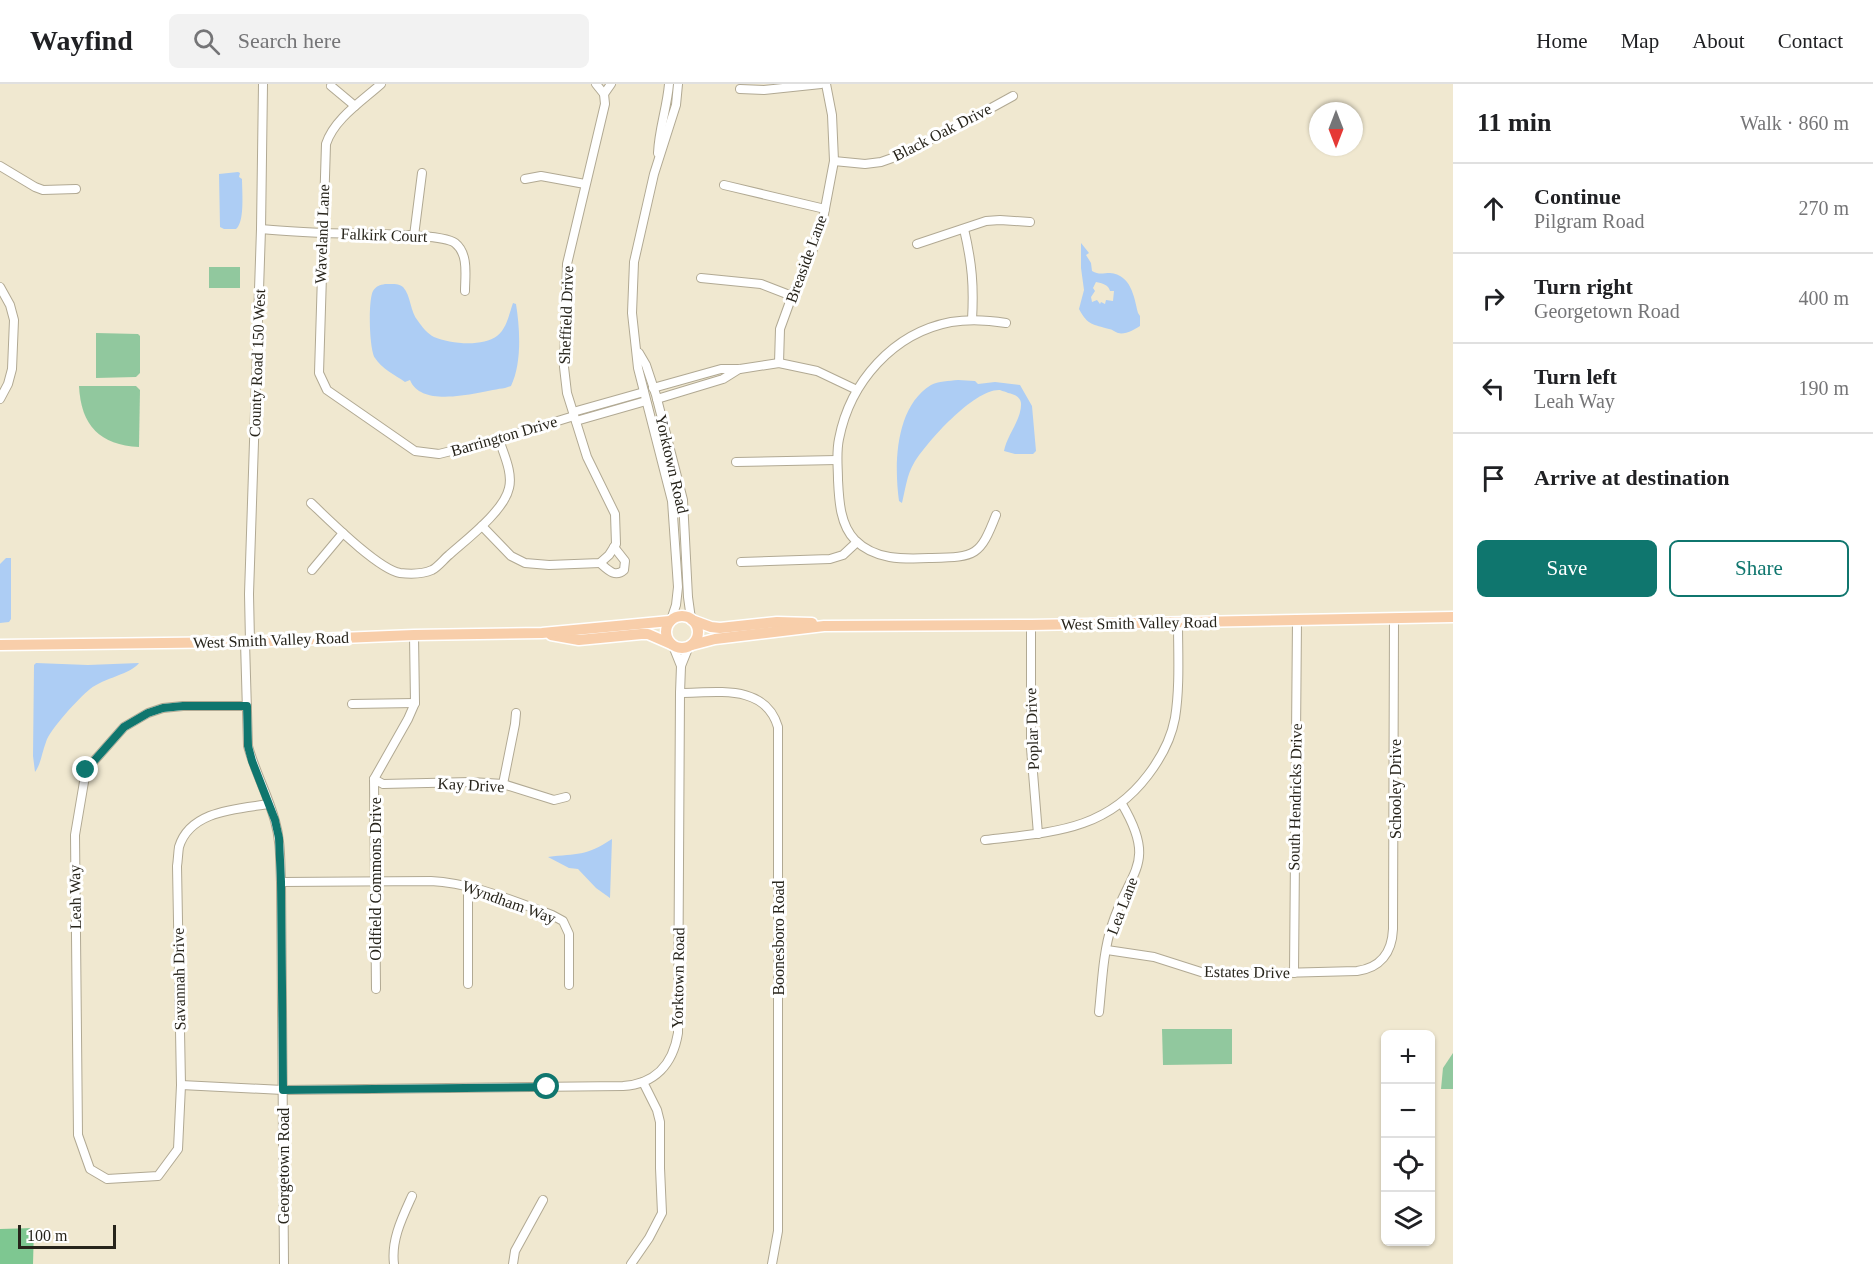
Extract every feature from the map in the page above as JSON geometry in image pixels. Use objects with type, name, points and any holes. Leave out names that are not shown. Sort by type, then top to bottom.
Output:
[{"type":"main road","points":[[681,616],[691,619],[696,624],[698,633],[691,646],[683,648],[672,645],[665,633],[670,620],[681,616]]},
{"type":"main road","name":"West Smith Valley Road","points":[[691,646],[715,639],[824,626],[1453,618]]},
{"type":"main road","name":"West Smith Valley Road","points":[[691,619],[720,628],[777,622],[811,623],[824,626]]},
{"type":"main road","name":"West Smith Valley Road","points":[[0,645],[247,642],[414,635],[542,633],[670,620]]},
{"type":"main road","name":"West Smith Valley Road","points":[[542,633],[579,640],[648,634],[672,645]]},
{"type":"street","name":"County Road 150 West","points":[[247,642],[261,229],[263,84]]},
{"type":"street","name":"Waveland Lane","points":[[319,373],[326,144],[332,130],[381,84]]},
{"type":"street","points":[[596,84],[604,94],[611,84]]},
{"type":"street","name":"Yorktown Road","points":[[669,84],[667,103],[660,128],[658,157],[634,262],[632,314],[638,368],[672,501],[678,587],[676,605],[670,620]]},
{"type":"street","name":"Yorktown Road","points":[[658,157],[676,105],[678,84]]},
{"type":"street","points":[[740,89],[764,90],[824,84]]},
{"type":"street","name":"Breaside Lane","points":[[779,363],[780,329],[812,252],[825,209],[834,161],[832,115],[824,84]]},
{"type":"street","points":[[331,86],[355,106]]},
{"type":"street","name":"Sheffield Drive","points":[[600,564],[614,574],[624,570],[625,561],[615,545],[615,514],[588,457],[574,417],[566,387],[564,367],[567,264],[603,114],[604,94]]},
{"type":"street","name":"Black Oak Drive","points":[[834,161],[865,164],[881,162],[898,156],[1013,96]]},
{"type":"street","points":[[0,166],[44,190],[76,189]]},
{"type":"street","points":[[414,236],[422,173]]},
{"type":"street","points":[[525,179],[541,176],[585,184]]},
{"type":"street","points":[[724,185],[825,209]]},
{"type":"street","points":[[917,244],[986,221],[1030,222]]},
{"type":"street","name":"Falkirk Court","points":[[261,229],[446,239],[462,251],[465,262],[465,291]]},
{"type":"street","points":[[964,229],[974,287],[972,320]]},
{"type":"street","points":[[701,278],[761,284],[792,296]]},
{"type":"street","points":[[0,287],[10,305],[14,320],[12,369],[8,384],[0,399]]},
{"type":"street","points":[[996,515],[983,544],[975,551],[963,556],[890,558],[872,552],[857,542],[844,523],[839,499],[837,460],[838,441],[844,418],[857,390],[885,354],[903,340],[935,326],[972,320],[1006,323]]},
{"type":"street","name":"Yorktown Road","points":[[637,350],[646,365],[657,399],[683,500],[691,619]]},
{"type":"street","points":[[653,388],[720,369],[740,369],[779,363],[818,371],[857,390]]},
{"type":"street","points":[[657,399],[723,379],[740,369]]},
{"type":"street","name":"Barrington Drive","points":[[319,373],[327,390],[415,451],[439,454],[574,417]]},
{"type":"street","points":[[574,417],[644,392]]},
{"type":"street","points":[[574,417],[646,401]]},
{"type":"street","points":[[311,502],[343,533],[387,568],[399,573],[432,570],[482,526],[504,500],[510,486],[509,470],[499,439]]},
{"type":"street","points":[[736,462],[837,460]]},
{"type":"street","points":[[482,526],[511,556],[525,564],[549,566],[600,564],[615,545]]},
{"type":"street","points":[[312,570],[343,533]]},
{"type":"street","points":[[741,562],[830,560],[843,555],[857,542]]},
{"type":"street","name":"Schooley Drive","points":[[1384,958],[1390,949],[1394,929],[1394,618]]},
{"type":"street","name":"South Hendricks Drive","points":[[1294,973],[1297,620]]},
{"type":"street","points":[[985,840],[1038,834],[1093,821],[1122,804],[1139,787],[1159,759],[1172,730],[1176,707],[1178,622]]},
{"type":"street","name":"Poplar Drive","points":[[1031,625],[1031,748],[1038,834]]},
{"type":"street","name":"Oldfield Commons Drive","points":[[376,989],[374,779],[415,703],[414,635]]},
{"type":"street","name":"Georgetown Road","points":[[247,642],[248,746],[279,838],[284,1264]]},
{"type":"street","name":"Yorktown Road","points":[[672,645],[681,666]]},
{"type":"street","name":"Yorktown Road","points":[[643,1082],[660,1071],[671,1059],[678,1033],[680,693],[681,666],[691,646]]},
{"type":"street","name":"Boonesboro Road","points":[[680,693],[749,695],[767,706],[775,715],[778,727],[778,1231],[772,1264]]},
{"type":"street","points":[[352,704],[415,703]]},
{"type":"street","name":"Leah Way","points":[[125,1178],[106,1179],[90,1168],[78,1135],[75,835],[86,770],[124,727],[148,713],[163,708],[183,706],[247,706]]},
{"type":"street","points":[[503,784],[516,713]]},
{"type":"street","name":"Kay Drive","points":[[374,779],[383,784],[471,782],[503,784],[554,800],[566,797]]},
{"type":"street","name":"Savannah Drive","points":[[125,1178],[158,1176],[178,1149],[181,1085],[177,866],[179,847],[195,824],[210,815],[269,804]]},
{"type":"street","name":"Lea Lane","points":[[1099,1012],[1112,925],[1135,875],[1139,856],[1136,833],[1122,804]]},
{"type":"street","name":"Wyndham Way","points":[[281,882],[431,880],[453,882],[552,915],[563,921],[569,934],[569,985]]},
{"type":"street","points":[[468,886],[468,984]]},
{"type":"street","name":"Estates Drive","points":[[1107,950],[1154,957],[1201,972],[1242,974],[1365,970],[1378,964],[1384,958]]},
{"type":"street","points":[[181,1085],[283,1090],[623,1086],[643,1082],[657,1110],[660,1122],[662,1213],[649,1238],[631,1264]]},
{"type":"street","points":[[394,1264],[393,1255],[399,1225],[412,1196]]},
{"type":"street","points":[[513,1264],[515,1251],[543,1200]]},
{"type":"green space","points":[[209,267],[240,267],[240,288],[209,288]]},
{"type":"green space","points":[[96,333],[138,334],[140,336],[140,373],[136,377],[96,378]]},
{"type":"green space","points":[[79,386],[136,386],[140,390],[139,447],[113,442],[95,431],[84,412]]},
{"type":"green space","points":[[1162,1029],[1232,1029],[1232,1064],[1163,1065]]},
{"type":"green space","points":[[1453,1053],[1453,1089],[1441,1089],[1443,1068]]},
{"type":"green space","points":[[34,1228],[33,1264],[0,1264],[0,1229]]},
{"type":"water","points":[[238,172],[242,179],[241,220],[236,229],[224,229],[220,227],[219,174]]},
{"type":"water","points":[[1081,243],[1089,253],[1086,255],[1091,263],[1092,271],[1117,275],[1127,282],[1140,316],[1140,326],[1129,332],[1117,333],[1085,319],[1079,309],[1084,290]],"holes":[[[1096,282],[1114,291],[1113,301],[1106,300],[1105,304],[1101,302],[1100,304],[1097,300],[1092,302],[1091,297],[1095,291],[1093,288]]]},
{"type":"water","points":[[385,284],[397,284],[403,287],[408,294],[413,313],[423,328],[434,337],[449,341],[475,343],[497,336],[507,321],[513,303],[516,304],[519,335],[518,357],[511,386],[468,395],[439,397],[417,389],[410,380],[405,382],[384,368],[373,353],[370,314],[373,291]]},
{"type":"water","points":[[958,380],[975,381],[978,384],[995,382],[1020,385],[1032,406],[1036,451],[1033,454],[1015,454],[1004,451],[1019,415],[1021,403],[1018,397],[1012,394],[999,390],[988,392],[964,408],[920,454],[910,472],[902,503],[899,501],[897,487],[897,454],[910,407],[931,385]]},
{"type":"water","points":[[6,558],[11,558],[11,619],[9,622],[0,623],[0,564]]},
{"type":"water","points":[[36,663],[88,665],[139,663],[130,670],[96,685],[72,706],[49,736],[35,772],[33,756],[34,665]]},
{"type":"water","points":[[612,839],[610,898],[596,888],[578,869],[569,868],[548,857],[588,852]]},
{"type":"route","points":[[86,770],[124,727],[148,713],[163,708],[183,706],[247,706],[248,746],[275,820],[279,838],[283,1090],[547,1087]]}]
